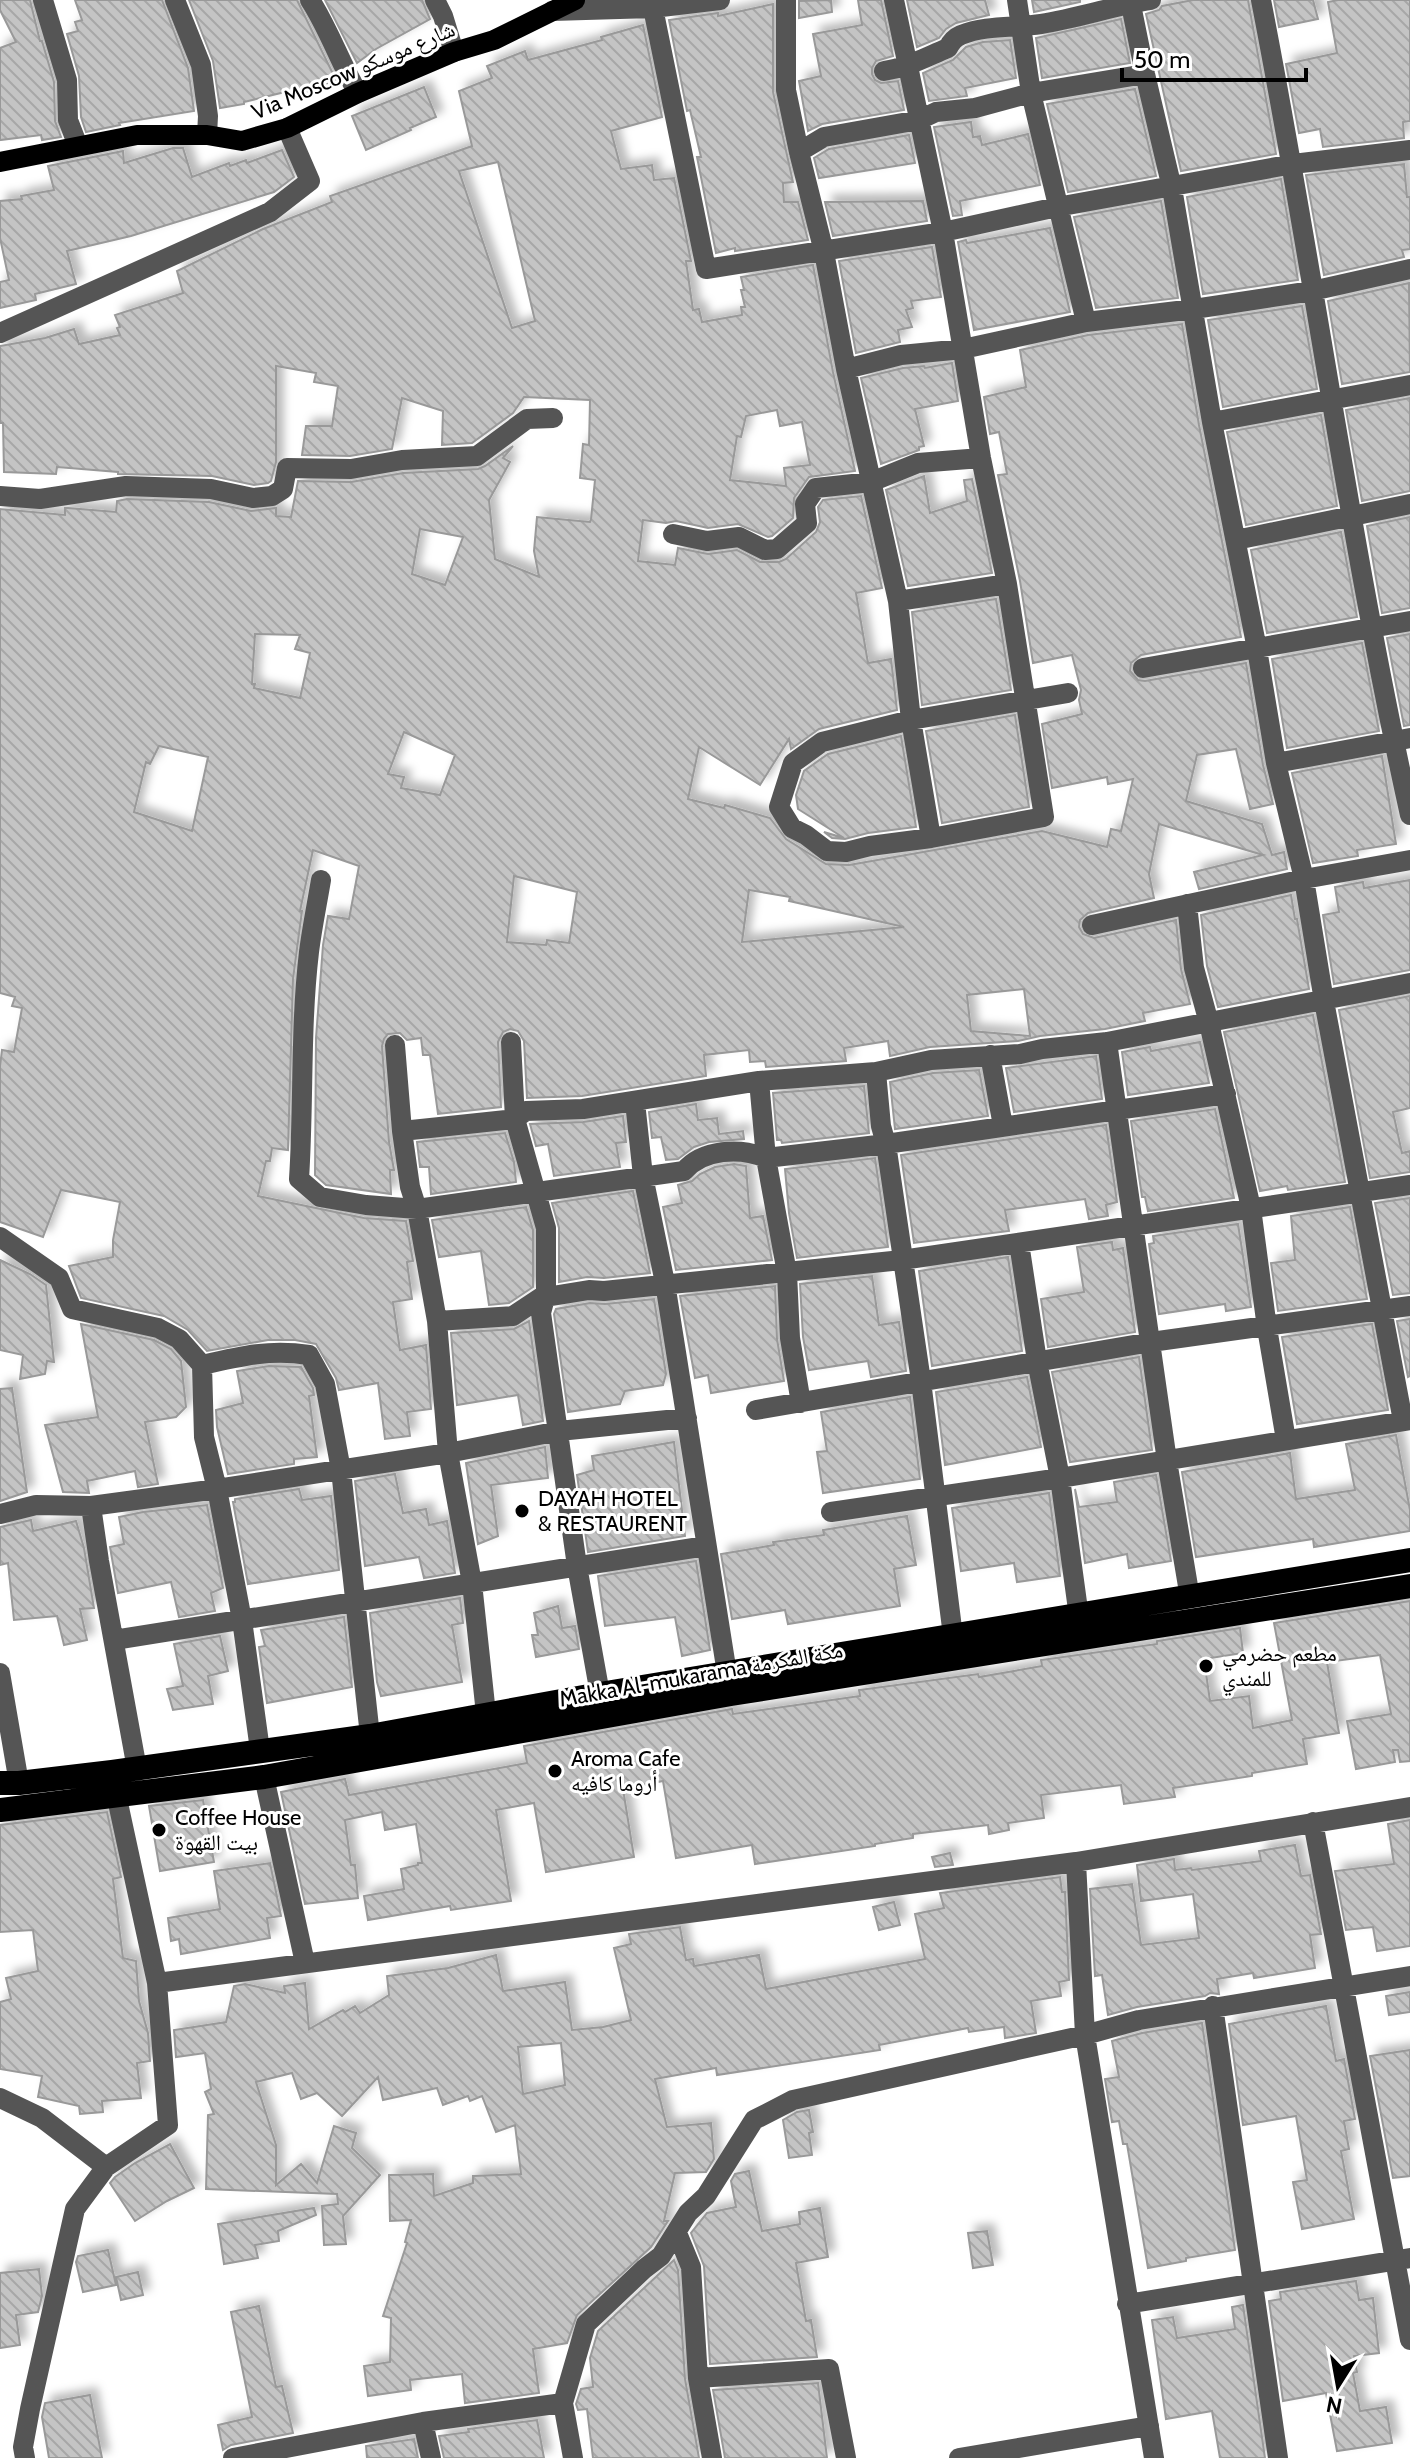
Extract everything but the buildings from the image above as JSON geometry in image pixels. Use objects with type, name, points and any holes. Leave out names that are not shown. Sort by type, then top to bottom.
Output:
[{"type":"highway","name":"Makka Al-mukarama مكة المكرمة","points":[[10,1783],[137,1769],[370,1736],[600,1694],[728,1684],[1292,1592],[1410,1560]]},
{"type":"highway","name":"Makka Al-mukarama مكة المكرمة","points":[[0,1810],[264,1777],[953,1636],[1190,1598],[1410,1586]]},
{"type":"main road","name":"Via Moscow شارع موسكو","points":[[0,162],[137,135],[207,135],[242,141],[287,128],[358,93],[454,52],[494,40],[562,4]]},
{"type":"street","points":[[43,0],[67,80],[68,120],[78,146]]},
{"type":"street","points":[[175,0],[201,65],[208,116],[207,135]]},
{"type":"street","points":[[310,0],[358,93]]},
{"type":"street","points":[[435,0],[454,52]]},
{"type":"street","points":[[562,4],[653,8],[720,0]]},
{"type":"street","points":[[786,0],[786,90],[824,252],[846,369],[898,601],[911,720],[931,838]]},
{"type":"street","points":[[894,0],[943,232],[981,458],[1007,584],[1025,701],[1044,817],[846,852],[827,851],[792,828],[779,807],[793,763],[822,742],[911,720],[1025,701],[1068,693]]},
{"type":"street","points":[[1017,0],[1031,93],[1086,322]]},
{"type":"street","points":[[1261,0],[1293,164],[1312,291],[1373,628],[1402,740],[1410,815]]},
{"type":"street","points":[[831,1512],[1167,1461],[1406,1420],[1381,1311],[1304,879],[1276,763],[1172,188],[1145,74],[1137,1],[1041,24],[1002,26],[958,36],[948,48],[908,67],[884,71]]},
{"type":"street","points":[[653,8],[706,269],[943,232],[1057,207],[1293,164],[1410,150]]},
{"type":"street","points":[[799,152],[824,137],[919,120],[936,112],[975,108],[1031,93],[1145,74]]},
{"type":"street","points":[[0,333],[270,212],[310,181],[287,128]]},
{"type":"street","points":[[846,369],[901,355],[963,349],[1086,322],[1312,291],[1410,269]]},
{"type":"street","points":[[1212,422],[1410,385]]},
{"type":"street","points":[[0,496],[40,499],[126,486],[211,489],[253,498],[272,496],[283,489],[287,468],[351,469],[402,460],[477,456],[527,419],[553,418]]},
{"type":"street","points":[[673,534],[707,541],[739,537],[765,550],[777,549],[807,523],[805,504],[816,488],[871,482],[918,463],[981,458]]},
{"type":"street","points":[[1236,540],[1410,504]]},
{"type":"street","points":[[898,601],[1007,584]]},
{"type":"street","points":[[1143,668],[1410,621]]},
{"type":"street","points":[[1276,763],[1402,740]]},
{"type":"street","points":[[1092,925],[1304,879],[1410,860]]},
{"type":"street","points":[[321,880],[309,953],[299,1179],[320,1197],[417,1209],[684,1171],[695,1159],[711,1154],[751,1152],[766,1158],[886,1144],[1226,1094]]},
{"type":"street","points":[[1187,904],[1194,968],[1251,1208],[1286,1440]]},
{"type":"street","points":[[402,1131],[515,1119],[526,1111],[583,1109],[759,1081],[876,1072],[931,1060],[1020,1054],[1107,1042],[1410,983]]},
{"type":"street","points":[[511,1042],[515,1119],[546,1228],[546,1294],[541,1313],[577,1566],[600,1694]]},
{"type":"street","points":[[1107,1042],[1167,1461],[1190,1598]]},
{"type":"street","points":[[395,1045],[402,1131],[437,1321],[448,1453],[472,1583],[486,1714]]},
{"type":"street","points":[[990,1055],[1003,1126]]},
{"type":"street","points":[[876,1072],[881,1126],[921,1381],[953,1636]]},
{"type":"street","points":[[759,1081],[766,1158],[787,1273],[790,1338],[801,1403]]},
{"type":"street","points":[[635,1102],[643,1176],[665,1283],[728,1684]]},
{"type":"street","points":[[546,1294],[552,1296],[902,1260],[1410,1185]]},
{"type":"street","points":[[0,1237],[59,1278],[72,1309],[158,1328],[179,1339],[202,1365],[204,1437],[242,1620],[260,1750]]},
{"type":"street","points":[[1019,1243],[1037,1361],[1060,1478],[1079,1617]]},
{"type":"street","points":[[437,1321],[513,1316],[546,1294]]},
{"type":"street","points":[[756,1410],[1151,1342],[1410,1306]]},
{"type":"street","points":[[202,1365],[282,1351],[309,1355],[325,1384],[341,1470],[370,1736]]},
{"type":"street","points":[[0,1514],[36,1505],[91,1506],[217,1489],[448,1453],[559,1431],[687,1418]]},
{"type":"street","points":[[91,1506],[137,1769]]},
{"type":"street","points":[[114,1640],[706,1546]]},
{"type":"street","points":[[0,1673],[10,1783]]},
{"type":"street","points":[[25,2458],[23,2447],[30,2409],[75,2209],[106,2167],[168,2125],[157,1983],[112,1772]]},
{"type":"street","points":[[264,1777],[305,1963]]},
{"type":"street","points":[[157,1983],[1076,1862],[1410,1807]]},
{"type":"street","points":[[1313,1822],[1343,1985],[1403,2258],[1410,2340]]},
{"type":"street","points":[[1076,1862],[1085,2035],[1154,2458]]},
{"type":"street","points":[[573,2458],[563,2403],[586,2324],[661,2256],[688,2213],[706,2196],[754,2120],[793,2100],[1085,2035],[1139,2020],[1410,1976]]},
{"type":"street","points":[[1213,2006],[1278,2458]]},
{"type":"street","points":[[0,2098],[42,2118],[106,2167]]},
{"type":"street","points":[[677,2233],[691,2267],[698,2378],[712,2458]]},
{"type":"street","points":[[1127,2304],[1403,2258]]},
{"type":"street","points":[[698,2378],[829,2369],[846,2458]]},
{"type":"street","points":[[233,2458],[291,2452],[423,2422],[563,2403]]},
{"type":"street","points":[[423,2422],[431,2458]]},
{"type":"street","points":[[959,2458],[1149,2426]]},
{"type":"place","name":"DAYAH HOTEL & RESTAURENT","points":[[522,1511]]},
{"type":"place","name":"مطعم حضرمي للمندي","points":[[1206,1666]]},
{"type":"place","name":"Aroma Cafe أروما كافيه","points":[[555,1771]]},
{"type":"place","name":"Coffee House بيت القهوة","points":[[159,1830]]}]
